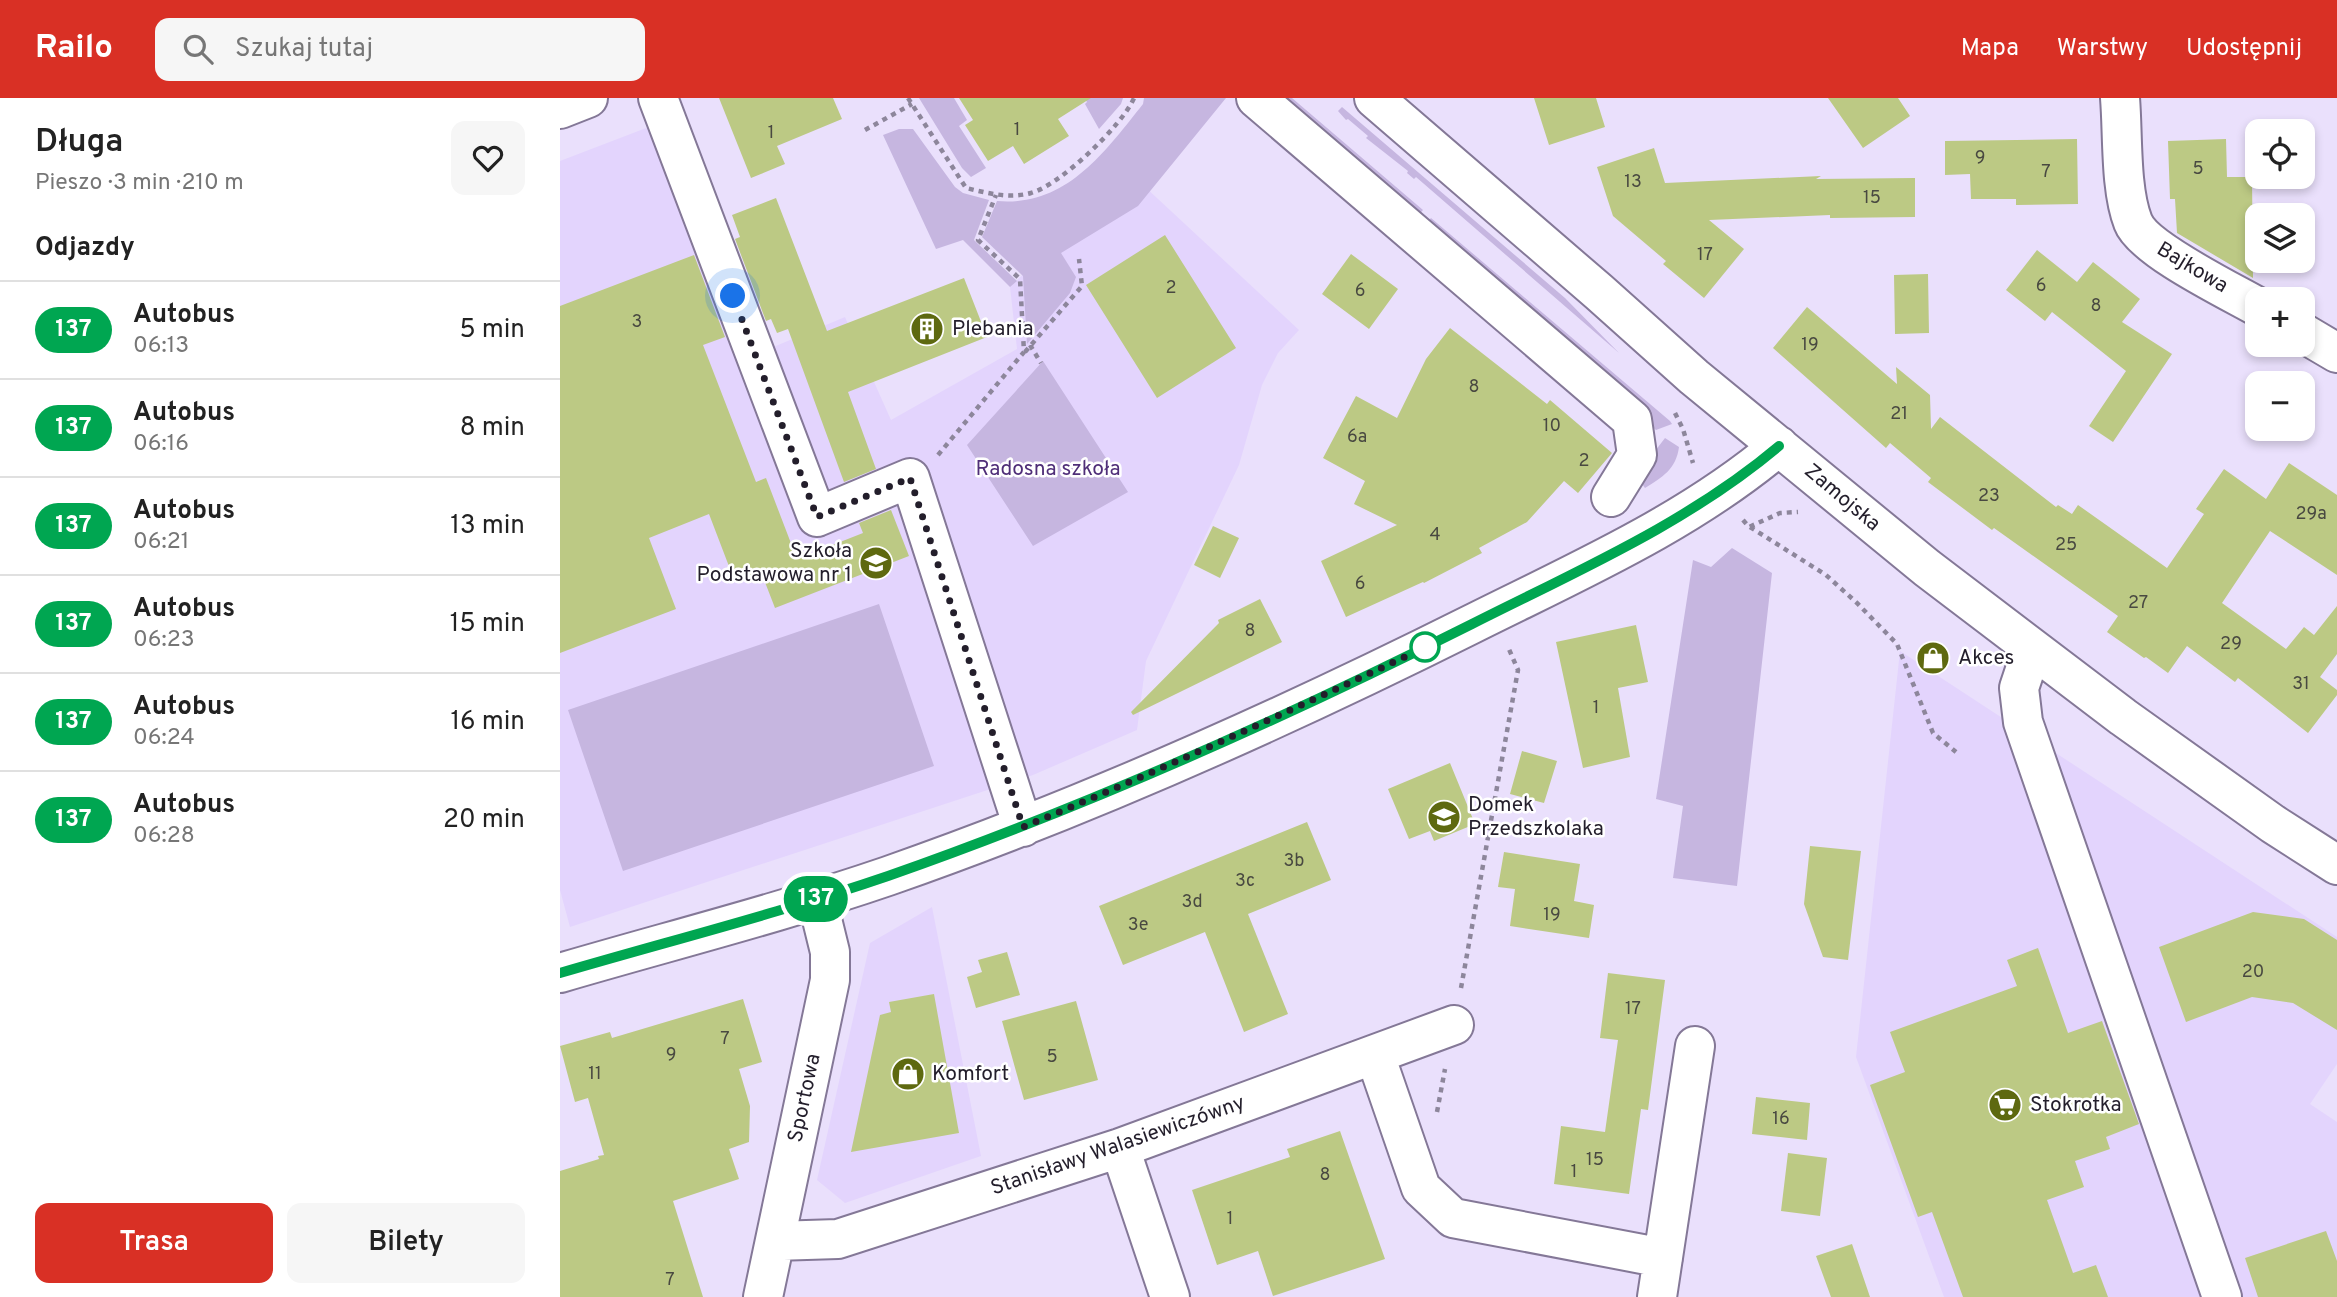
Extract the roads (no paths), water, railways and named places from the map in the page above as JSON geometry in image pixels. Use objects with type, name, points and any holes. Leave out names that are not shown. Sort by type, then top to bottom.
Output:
[{"type":"street","points":[[560,109],[588,98]]},
{"type":"street","points":[[658,98],[817,517],[923,467],[1023,827]]},
{"type":"street","points":[[1256,98],[1632,420],[1637,455],[1611,497]]},
{"type":"street","name":"Zamojska","points":[[1374,98],[1589,283],[1686,371],[1927,568],[2032,649],[2273,824],[2337,865]]},
{"type":"street","name":"Bajkowa","points":[[2120,98],[2127,197],[2133,225],[2152,246],[2245,300]]},
{"type":"street","points":[[2315,340],[2337,353]]},
{"type":"street","points":[[560,973],[817,898],[1023,827],[1120,788],[1325,695],[1575,573],[1709,500],[1779,446]]},
{"type":"street","points":[[2032,649],[2019,688],[2024,722],[2222,1297]]},
{"type":"street","name":"Sportowa","points":[[763,1297],[830,980],[830,952],[817,898]]},
{"type":"street","name":"Stanisławy Walasiewiczówny","points":[[775,1241],[838,1239],[1119,1148],[1454,1025]]},
{"type":"street","points":[[1657,1297],[1695,1046]]},
{"type":"street","points":[[1375,1055],[1421,1188],[1453,1219],[1663,1258]]},
{"type":"street","points":[[1119,1148],[1170,1297]]},
{"type":"place","name":"Plebania","points":[[927,329]]},
{"type":"place","name":"Szkoła Podstawowa nr 1","points":[[876,563]]},
{"type":"place","name":"Akces","points":[[1933,658]]},
{"type":"place","name":"Domek Przedszkolaka","points":[[1444,817]]},
{"type":"place","name":"Komfort","points":[[908,1074]]},
{"type":"place","name":"Stokrotka","points":[[2005,1105]]},
{"type":"park label","name":"Radosna szkoła","points":[[1048,469]]}]
